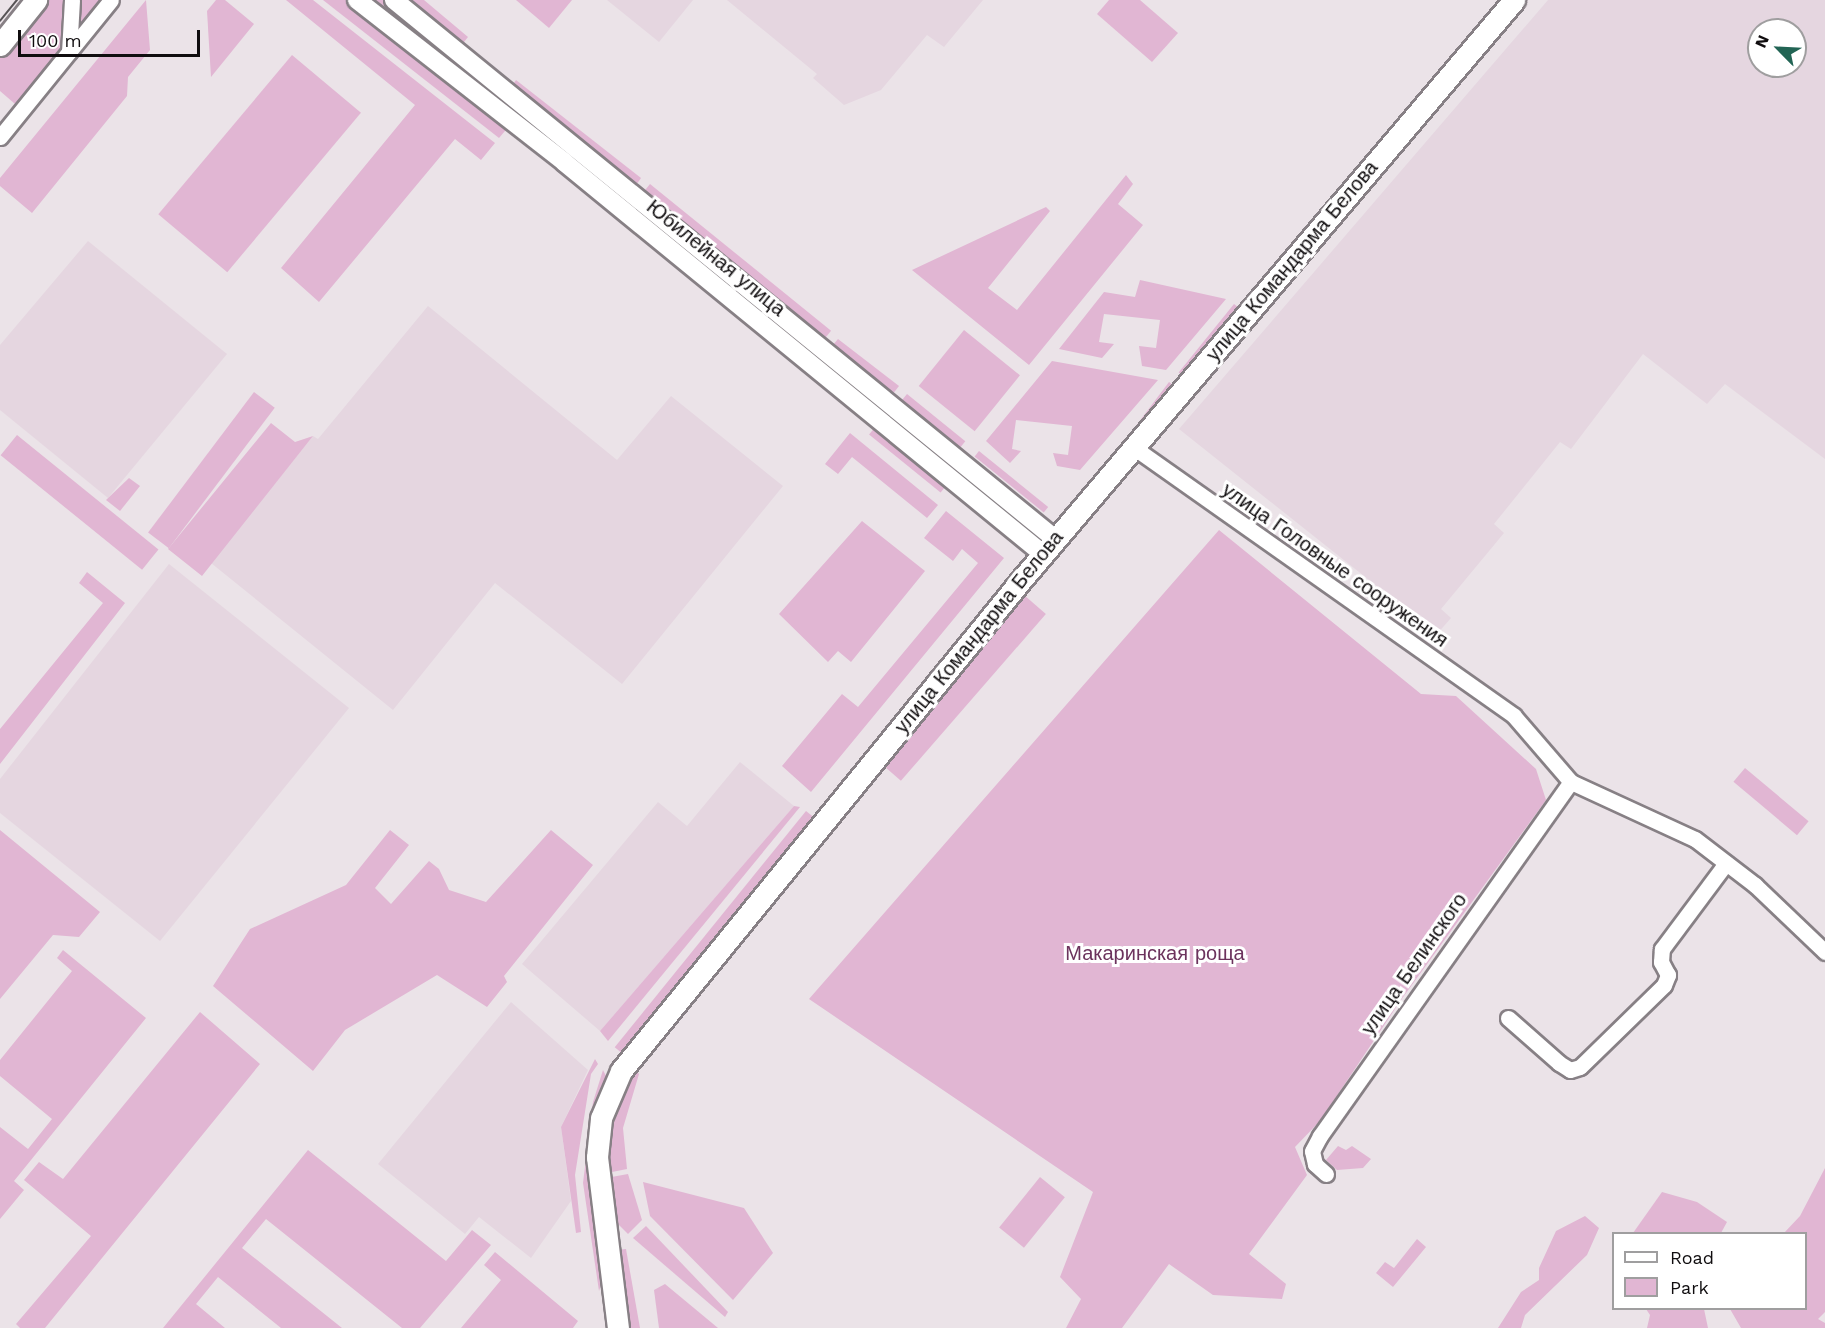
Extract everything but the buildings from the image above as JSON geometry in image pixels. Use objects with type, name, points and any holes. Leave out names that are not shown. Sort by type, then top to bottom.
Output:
[{"type":"main road","points":[[0,45],[36,0]]},
{"type":"main road","name":"улица Командарма Белова","points":[[618,1328],[597,1157],[601,1118],[621,1071],[1049,547],[1514,0]]},
{"type":"street","points":[[69,52],[72,0]]},
{"type":"street","points":[[0,137],[111,0]]},
{"type":"street","name":"Юбилейная улица","points":[[357,0],[491,104],[810,365],[1049,547]]},
{"type":"street","name":"Юбилейная улица","points":[[394,0],[823,349],[1049,547]]},
{"type":"street","points":[[491,104],[503,90]]},
{"type":"street","points":[[810,365],[823,349]]},
{"type":"street","name":"улица Головные сооружения","points":[[1133,447],[1514,716],[1571,782]]},
{"type":"street","points":[[1571,782],[1695,839],[1726,863],[1825,952]]},
{"type":"street","name":"улица Белинского","points":[[1326,1174],[1315,1164],[1312,1151],[1320,1136],[1571,782]]},
{"type":"street","points":[[1509,1018],[1559,1063],[1570,1070],[1580,1067],[1664,985],[1668,975],[1662,962],[1662,949],[1726,863]]},
{"type":"shaded area","points":[[607,0],[693,0],[659,42]]},
{"type":"shaded area","points":[[727,0],[983,0],[944,47],[927,35],[881,90],[844,105],[813,78],[817,74]]},
{"type":"shaded area","points":[[1548,0],[1825,0],[1825,459],[1725,384],[1707,404],[1643,354],[1571,449],[1560,442],[1494,524],[1504,533],[1441,609],[1451,618],[1437,634],[1179,429]]},
{"type":"shaded area","points":[[88,241],[227,354],[108,498],[0,410],[0,345]]},
{"type":"shaded area","points":[[428,306],[617,460],[671,396],[783,486],[622,684],[495,583],[393,710],[211,563],[313,436],[318,439]]},
{"type":"shaded area","points":[[169,564],[349,708],[160,941],[0,813],[0,779]]},
{"type":"shaded area","points":[[740,762],[794,806],[600,1031],[522,964],[658,802],[687,826]]},
{"type":"shaded area","points":[[511,1002],[588,1070],[561,1127],[571,1201],[531,1258],[479,1217],[465,1234],[378,1164]]},
{"type":"green space","points":[[36,0],[111,0],[22,110],[0,91],[0,45]]},
{"type":"green space","points":[[146,0],[150,50],[128,77],[127,96],[32,213],[0,186],[0,178]]},
{"type":"green space","points":[[216,0],[225,0],[254,24],[211,77],[207,11]]},
{"type":"green space","points":[[286,0],[313,0],[495,143],[481,160],[455,139],[319,302],[281,268],[415,105]]},
{"type":"green space","points":[[323,0],[349,0],[510,125],[499,138]]},
{"type":"green space","points":[[368,0],[384,0],[494,90],[489,96]]},
{"type":"green space","points":[[403,0],[424,0],[468,37],[460,47]]},
{"type":"green space","points":[[516,0],[572,0],[549,28]]},
{"type":"green space","points":[[1109,0],[1140,0],[1178,33],[1152,62],[1097,14]]},
{"type":"green space","points":[[292,55],[361,113],[227,272],[158,214]]},
{"type":"green space","points":[[516,80],[641,178],[634,188],[511,87]]},
{"type":"green space","points":[[1126,175],[1133,184],[1118,204],[1143,225],[1029,365],[912,270],[1046,207],[1050,211],[988,288],[1017,310]]},
{"type":"green space","points":[[650,184],[831,331],[823,341],[642,194]]},
{"type":"green space","points":[[1140,280],[1226,299],[1166,370],[1142,366],[1139,346],[1156,348],[1160,320],[1104,314],[1099,342],[1114,344],[1102,358],[1059,349],[1104,292],[1135,297]]},
{"type":"green space","points":[[1234,304],[1239,308],[1183,376],[1179,372]]},
{"type":"green space","points":[[964,330],[1020,375],[975,431],[919,386]]},
{"type":"green space","points":[[838,339],[899,386],[892,395],[832,346]]},
{"type":"green space","points":[[1052,361],[1158,380],[1080,470],[1057,466],[1053,453],[1068,455],[1072,426],[1016,420],[1012,449],[1021,451],[1010,463],[986,441]]},
{"type":"green space","points":[[1169,382],[1173,385],[1103,478],[1099,475]]},
{"type":"green space","points":[[254,392],[275,408],[169,548],[148,533]]},
{"type":"green space","points":[[907,394],[965,441],[960,447],[902,400]]},
{"type":"green space","points":[[271,423],[295,442],[313,436],[202,576],[168,549]]},
{"type":"green space","points":[[876,426],[947,484],[941,492],[869,435]]},
{"type":"green space","points":[[850,433],[938,505],[927,518],[852,457],[838,474],[825,464]]},
{"type":"green space","points":[[17,435],[158,550],[142,570],[1,455]]},
{"type":"green space","points":[[979,451],[1048,507],[1044,512],[975,456]]},
{"type":"green space","points":[[129,478],[140,486],[120,511],[106,500]]},
{"type":"green space","points":[[946,511],[1004,558],[811,792],[782,766],[842,694],[858,707],[978,563],[962,549],[953,561],[924,538]]},
{"type":"green space","points":[[862,521],[925,571],[851,662],[838,651],[828,662],[779,614]]},
{"type":"green space","name":"Макаринская роща","points":[[1219,530],[1421,694],[1456,696],[1536,769],[1546,800],[1401,1000],[1320,1121],[1295,1147],[1307,1175],[1249,1254],[1286,1284],[1282,1299],[1213,1295],[1169,1264],[1122,1328],[1066,1328],[1081,1299],[1060,1277],[1093,1192],[809,999]]},
{"type":"green space","points":[[87,572],[125,603],[0,764],[0,729],[103,603],[79,583]]},
{"type":"green space","points":[[1024,595],[1046,614],[901,781],[879,762]]},
{"type":"green space","points":[[1745,768],[1809,821],[1797,835],[1733,782]]},
{"type":"green space","points":[[794,806],[800,807],[608,1041],[600,1031]]},
{"type":"green space","points":[[806,811],[817,820],[626,1056],[615,1047]]},
{"type":"green space","points":[[0,830],[100,912],[79,937],[53,935],[0,999]]},
{"type":"green space","points":[[390,830],[409,845],[375,888],[391,904],[429,861],[439,869],[449,890],[486,902],[551,830],[593,865],[504,976],[507,982],[487,1007],[437,975],[345,1030],[313,1071],[213,986],[250,929],[346,885]]},
{"type":"green space","points":[[63,950],[146,1018],[14,1181],[24,1190],[0,1219],[0,1127],[28,1149],[52,1119],[0,1076],[0,1060],[72,971],[57,958]]},
{"type":"green space","points":[[200,1012],[260,1064],[45,1328],[20,1328],[16,1324],[91,1236],[24,1180],[39,1162],[63,1179]]},
{"type":"green space","points":[[595,1059],[598,1064],[591,1074],[575,1175],[581,1232],[576,1233],[561,1127]]},
{"type":"green space","points":[[631,1065],[639,1074],[623,1128],[627,1169],[607,1173],[604,1143],[611,1104]]},
{"type":"green space","points":[[603,1070],[607,1078],[590,1135],[589,1181],[604,1276],[599,1291],[583,1183],[593,1102]]},
{"type":"green space","points":[[1338,1146],[1346,1150],[1352,1146],[1371,1159],[1363,1168],[1337,1170],[1326,1160]]},
{"type":"green space","points":[[308,1150],[446,1261],[472,1230],[491,1245],[420,1328],[402,1328],[266,1219],[242,1248],[342,1328],[281,1328],[218,1277],[196,1304],[225,1328],[163,1328]]},
{"type":"green space","points":[[1825,1168],[1825,1312],[1818,1319],[1825,1323],[1825,1328],[1741,1328],[1731,1310],[1807,1310],[1807,1232],[1785,1232],[1800,1216]]},
{"type":"green space","points":[[628,1174],[642,1220],[628,1234],[615,1221],[606,1178]]},
{"type":"green space","points":[[1040,1177],[1065,1197],[1024,1248],[999,1228]]},
{"type":"green space","points":[[643,1182],[744,1208],[773,1253],[733,1300],[650,1216]]},
{"type":"green space","points":[[1662,1192],[1697,1202],[1727,1222],[1722,1232],[1634,1232]]},
{"type":"green space","points":[[1585,1216],[1599,1228],[1587,1255],[1525,1315],[1521,1328],[1498,1328],[1521,1292],[1539,1280],[1539,1268],[1556,1231]]},
{"type":"green space","points":[[646,1226],[728,1312],[725,1317],[633,1238]]},
{"type":"green space","points":[[1417,1239],[1426,1247],[1393,1287],[1376,1273],[1385,1262],[1394,1268]]},
{"type":"green space","points":[[626,1249],[640,1328],[626,1328],[616,1250]]},
{"type":"green space","points":[[495,1252],[578,1321],[573,1328],[461,1328],[501,1280],[484,1265]]},
{"type":"green space","points":[[665,1284],[718,1328],[659,1328],[654,1290]]},
{"type":"green space","points":[[1647,1310],[1704,1310],[1708,1328],[1647,1328],[1650,1315]]},
{"type":"tram line","points":[[0,21],[17,0]]}]
